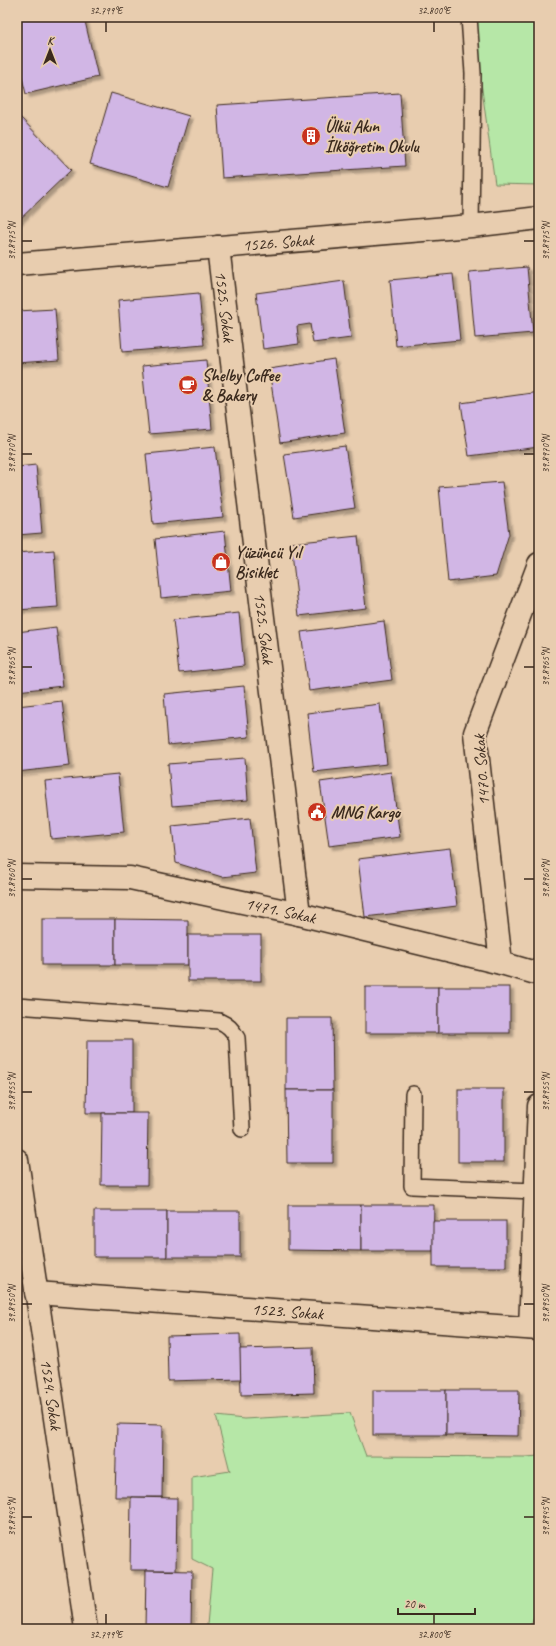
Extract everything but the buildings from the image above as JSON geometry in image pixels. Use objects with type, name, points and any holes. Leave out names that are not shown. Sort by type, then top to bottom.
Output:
[{"type":"street","name":"1526. Sokak","points":[[17,264],[471,226],[539,218]]},
{"type":"street","name":"1525. Sokak","points":[[218,246],[298,914]]},
{"type":"street","name":"1470. Sokak","points":[[501,962],[475,733],[539,564]]},
{"type":"street","name":"1471. Sokak","points":[[17,876],[130,878],[298,914],[501,962],[539,974]]},
{"type":"street","points":[[534,1328],[535,1191],[539,1106]]},
{"type":"street","name":"1524. Sokak","points":[[17,1160],[21,1219],[36,1293],[86,1629]]},
{"type":"street","name":"1523. Sokak","points":[[36,1293],[534,1328]]},
{"type":"lane","points":[[469,17],[473,74],[471,226]]},
{"type":"lane","points":[[17,1006],[219,1021],[226,1024],[237,1038],[242,1129]]},
{"type":"lane","points":[[414,1094],[412,1186],[535,1191]]},
{"type":"green space","points":[[472,17],[539,17],[539,185],[495,184]]},
{"type":"green space","points":[[350,1413],[366,1456],[539,1456],[539,1604],[529,1629],[347,1629],[326,1625],[289,1629],[216,1629],[207,1625],[212,1569],[192,1559],[192,1477],[230,1471],[216,1416],[244,1419]]},
{"type":"place","name":"Ülkü Akın İlköğretim Okulu","points":[[311,136]]},
{"type":"place","name":"Shelby Coffee & Bakery","points":[[188,385]]},
{"type":"place","name":"Yüzüncü Yıl Bisiklet","points":[[221,562]]},
{"type":"place","name":"MNG Kargo","points":[[317,812]]}]
